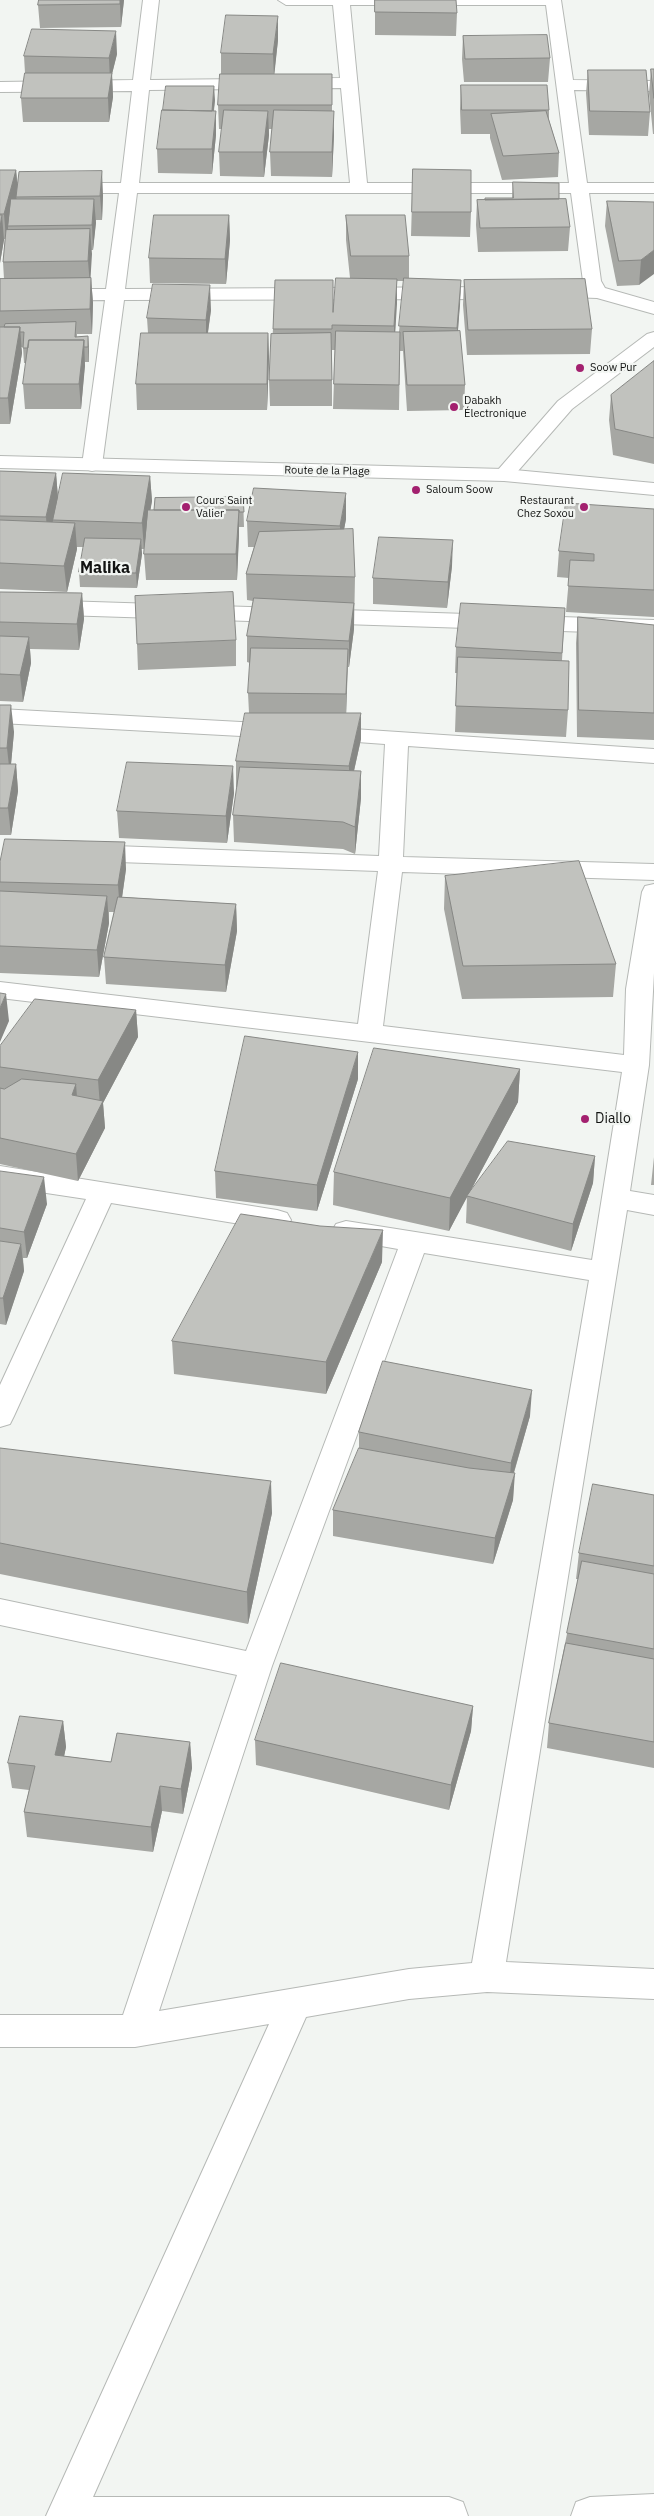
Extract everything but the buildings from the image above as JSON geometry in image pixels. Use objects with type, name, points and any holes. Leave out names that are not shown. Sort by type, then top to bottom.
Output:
[{"type":"street","points":[[92,465],[129,189],[151,0]]},
{"type":"street","points":[[286,0],[553,0],[592,281],[598,292]]},
{"type":"street","points":[[341,0],[359,188]]},
{"type":"street","points":[[0,87],[348,83]]},
{"type":"street","points":[[565,85],[654,86]]},
{"type":"street","points":[[0,188],[654,188]]},
{"type":"street","points":[[0,295],[115,296],[598,292],[654,308]]},
{"type":"street","points":[[504,475],[565,405],[654,338]]},
{"type":"street","name":"Route de la Plage","points":[[0,462],[504,475],[654,489]]},
{"type":"street","points":[[0,606],[654,627]]},
{"type":"street","points":[[0,716],[397,738],[654,756]]},
{"type":"street","points":[[369,1035],[391,864],[397,738]]},
{"type":"street","points":[[68,853],[654,872]]},
{"type":"street","points":[[487,1976],[604,1272],[636,1065],[646,990],[654,892]]},
{"type":"street","points":[[0,990],[636,1065]]},
{"type":"street","points":[[0,1176],[604,1272]]},
{"type":"street","points":[[0,1416],[102,1192]]},
{"type":"street","points":[[615,1198],[654,1205]]},
{"type":"street","points":[[135,2031],[256,1666],[414,1242]]},
{"type":"street","points":[[0,1612],[256,1666]]},
{"type":"street","points":[[0,2030],[135,2031],[408,1984],[487,1976],[654,1984]]},
{"type":"street","points":[[296,2003],[65,2516],[449,2516]]},
{"type":"street","points":[[590,2516],[654,2513]]},
{"type":"place","name":"Soow Pur","points":[[580,368]]},
{"type":"place","name":"Dabakh Électronique","points":[[454,407]]},
{"type":"place","name":"Saloum Soow","points":[[416,490]]},
{"type":"place","name":"Cours Saint Valier","points":[[186,507]]},
{"type":"place","name":"Restaurant Chez Soxou","points":[[584,507]]},
{"type":"place","name":"Diallo","points":[[585,1119]]},
{"type":"district","name":"Malika","points":[[105,568]]}]
